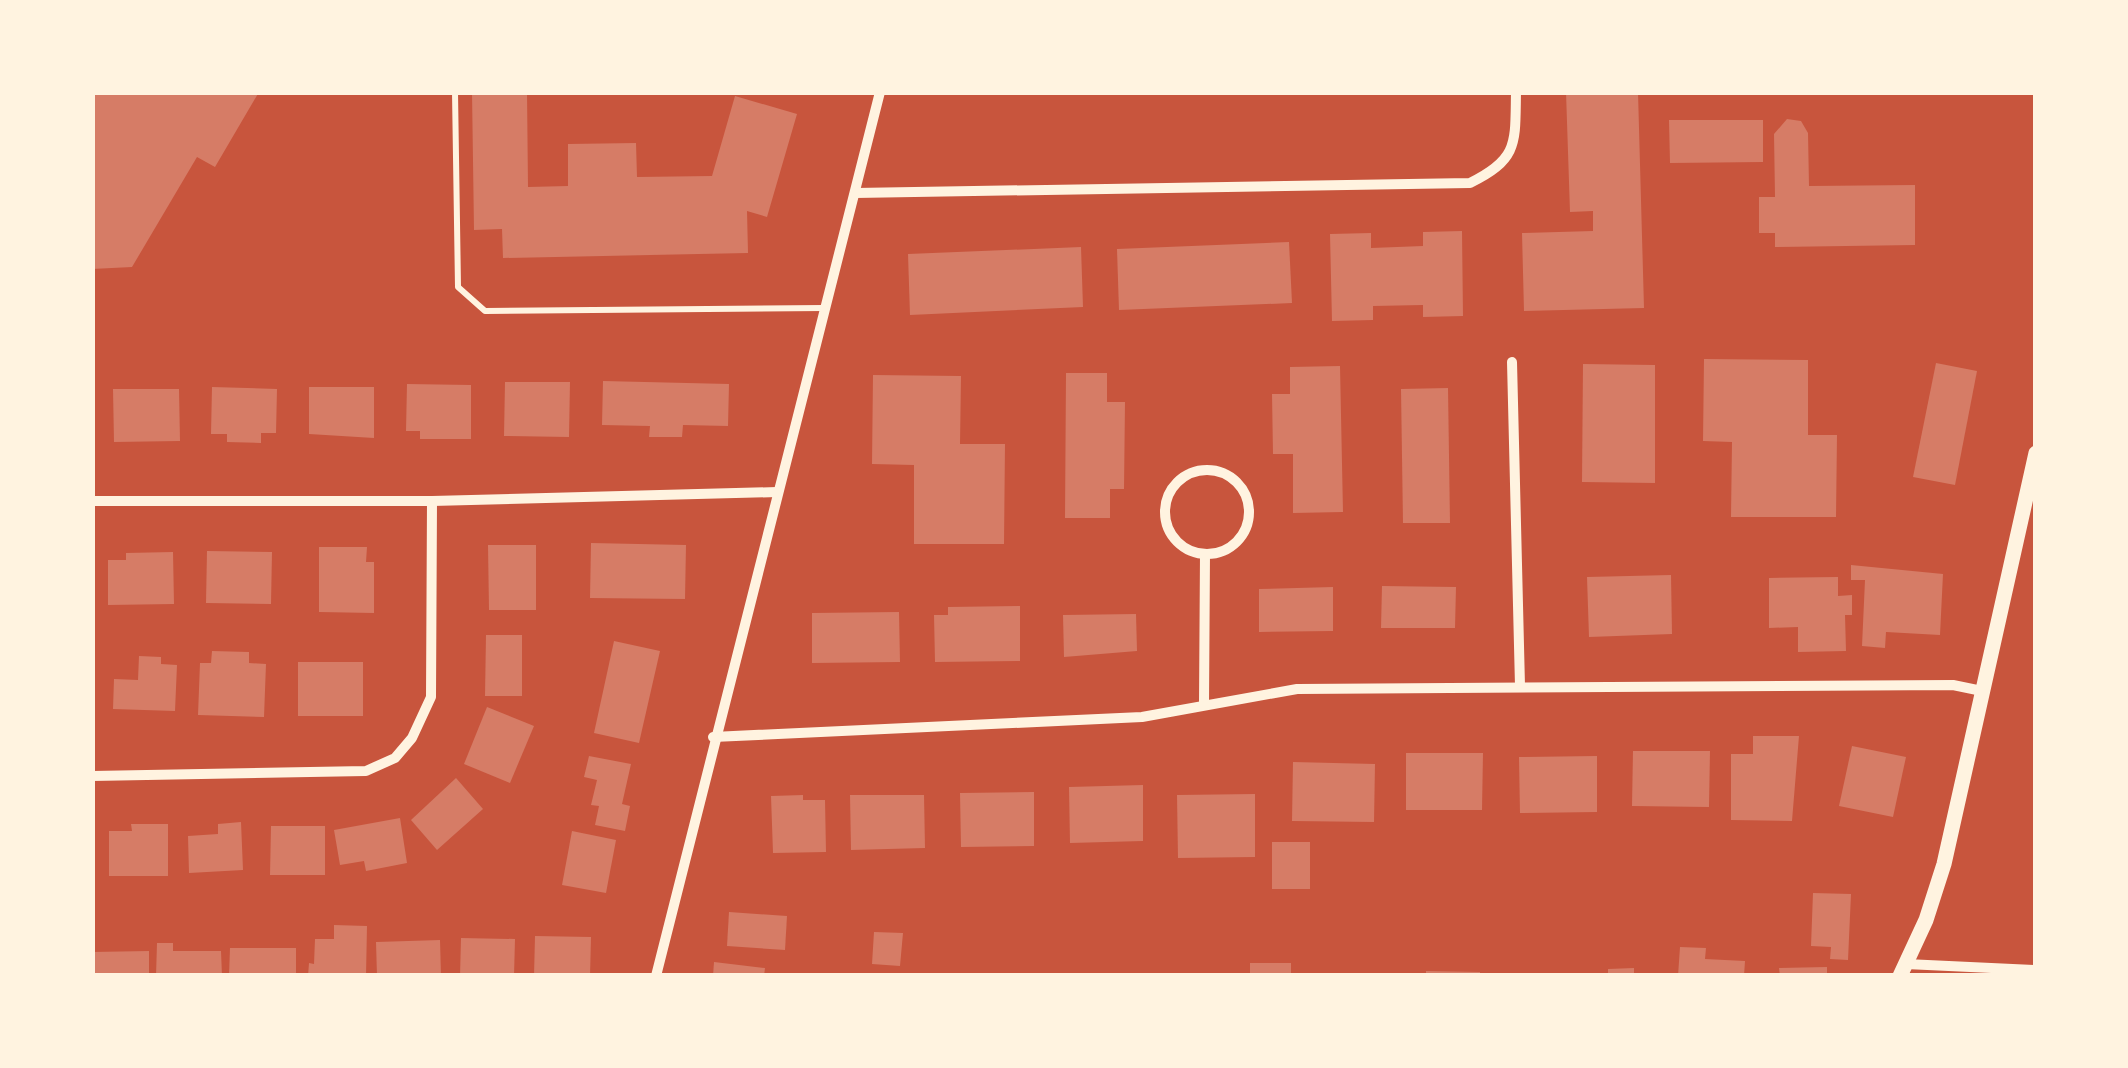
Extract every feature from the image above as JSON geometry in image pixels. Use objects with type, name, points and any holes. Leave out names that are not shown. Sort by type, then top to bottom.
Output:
[{"type":"street","points":[[656,976],[880,92]]},
{"type":"street","points":[[855,193],[1470,183],[1499,168],[1515,140],[1516,92]]},
{"type":"street","points":[[1512,362],[1520,686]]},
{"type":"street","points":[[2036,453],[1944,864],[1903,970],[2036,970]]},
{"type":"street","points":[[1206,470],[1220,472],[1241,487],[1249,512],[1240,538],[1230,547],[1204,554],[1190,551],[1170,532],[1165,504],[1179,480],[1206,470]]},
{"type":"street","points":[[92,501],[432,500],[777,492]]},
{"type":"street","points":[[92,776],[366,771],[396,758],[412,738],[431,697],[432,500]]},
{"type":"street","points":[[1204,554],[1204,704]]},
{"type":"street","points":[[714,737],[1142,717],[1296,689],[1953,685],[1982,691]]},
{"type":"lane","points":[[455,92],[458,287],[484,310],[825,308]]},
{"type":"building","points":[[94,92],[259,92],[215,167],[197,157],[132,267],[92,269]]},
{"type":"building","points":[[472,92],[527,92],[528,187],[568,186],[568,144],[636,143],[637,177],[712,176],[735,96],[797,114],[767,217],[747,211],[748,253],[503,258],[502,229],[474,230]]},
{"type":"building","points":[[1566,92],[1638,92],[1644,308],[1524,311],[1522,233],[1593,231],[1593,211],[1570,212]]},
{"type":"building","points":[[1787,119],[1801,121],[1808,133],[1809,186],[1915,185],[1915,245],[1775,247],[1775,233],[1759,233],[1759,197],[1775,197],[1774,134]]},
{"type":"building","points":[[1669,120],[1763,120],[1763,162],[1670,163]]},
{"type":"building","points":[[1462,231],[1463,316],[1423,317],[1423,305],[1373,306],[1373,320],[1332,321],[1330,234],[1371,233],[1371,248],[1423,246],[1423,232]]},
{"type":"building","points":[[1289,242],[1292,303],[1119,310],[1117,249]]},
{"type":"building","points":[[1081,247],[1083,307],[910,315],[908,254]]},
{"type":"building","points":[[1704,359],[1808,360],[1808,435],[1837,435],[1836,517],[1731,517],[1732,442],[1703,441]]},
{"type":"building","points":[[1936,363],[1977,371],[1955,485],[1913,477]]},
{"type":"building","points":[[1583,364],[1655,365],[1655,483],[1582,482]]},
{"type":"building","points":[[1340,366],[1343,512],[1293,513],[1293,454],[1273,454],[1272,394],[1290,394],[1290,367]]},
{"type":"building","points":[[1066,373],[1107,373],[1107,402],[1125,402],[1124,489],[1110,489],[1110,518],[1065,518]]},
{"type":"building","points":[[873,375],[961,376],[960,444],[1005,444],[1004,544],[914,544],[914,465],[872,464]]},
{"type":"building","points":[[603,381],[729,384],[728,426],[683,425],[682,437],[649,437],[650,426],[602,425]]},
{"type":"building","points":[[505,382],[570,382],[569,437],[504,436]]},
{"type":"building","points":[[407,384],[471,385],[471,439],[420,439],[420,431],[406,431]]},
{"type":"building","points":[[212,387],[277,389],[276,433],[261,433],[261,443],[227,442],[227,434],[211,434]]},
{"type":"building","points":[[309,387],[374,387],[374,438],[309,434]]},
{"type":"building","points":[[1448,388],[1450,523],[1403,523],[1401,389]]},
{"type":"building","points":[[113,389],[179,389],[180,441],[114,442]]},
{"type":"building","points":[[591,543],[686,545],[685,599],[590,598]]},
{"type":"building","points":[[488,545],[536,545],[536,610],[489,610]]},
{"type":"building","points":[[319,547],[367,547],[366,562],[374,562],[374,613],[319,612]]},
{"type":"building","points":[[207,551],[272,552],[271,604],[206,603]]},
{"type":"building","points":[[173,552],[174,604],[108,605],[108,560],[126,560],[126,553]]},
{"type":"building","points":[[1851,565],[1943,574],[1940,635],[1886,632],[1885,648],[1862,646],[1865,580],[1851,580]]},
{"type":"building","points":[[1671,575],[1672,634],[1589,637],[1587,577]]},
{"type":"building","points":[[1838,577],[1838,596],[1852,595],[1852,615],[1845,615],[1846,651],[1798,652],[1798,627],[1769,628],[1769,578]]},
{"type":"building","points":[[1382,586],[1456,587],[1455,628],[1381,628]]},
{"type":"building","points":[[1333,587],[1333,631],[1259,632],[1259,589]]},
{"type":"building","points":[[1020,606],[1020,661],[935,662],[934,615],[948,615],[948,607]]},
{"type":"building","points":[[899,612],[900,662],[812,663],[812,613]]},
{"type":"building","points":[[1136,614],[1137,651],[1064,657],[1063,615]]},
{"type":"building","points":[[486,635],[522,635],[522,696],[485,696]]},
{"type":"building","points":[[614,641],[660,651],[639,743],[594,733]]},
{"type":"building","points":[[212,651],[249,652],[249,663],[266,664],[264,717],[198,715],[200,663],[211,663]]},
{"type":"building","points":[[139,656],[161,657],[161,664],[177,665],[175,711],[113,709],[114,679],[138,680]]},
{"type":"building","points":[[298,662],[363,662],[363,716],[298,716]]},
{"type":"building","points":[[487,707],[534,726],[510,783],[464,764]]},
{"type":"building","points":[[1753,736],[1799,736],[1792,821],[1731,820],[1731,754],[1753,754]]},
{"type":"building","points":[[1852,746],[1906,757],[1893,817],[1839,806]]},
{"type":"building","points":[[1633,751],[1710,751],[1709,807],[1632,806]]},
{"type":"building","points":[[1406,753],[1483,753],[1482,810],[1406,810]]},
{"type":"building","points":[[589,756],[631,764],[622,804],[630,806],[625,831],[595,825],[599,806],[591,805],[597,780],[584,777]]},
{"type":"building","points":[[1597,756],[1597,812],[1520,813],[1519,757]]},
{"type":"building","points":[[1293,762],[1375,764],[1374,822],[1292,821]]},
{"type":"building","points":[[456,778],[483,809],[437,850],[411,820]]},
{"type":"building","points":[[1143,785],[1143,841],[1070,843],[1069,787]]},
{"type":"building","points":[[1034,792],[1034,846],[961,847],[960,793]]},
{"type":"building","points":[[1255,794],[1255,857],[1178,858],[1177,795]]},
{"type":"building","points":[[803,795],[803,800],[825,800],[826,852],[773,853],[771,796]]},
{"type":"building","points":[[850,795],[924,795],[925,848],[851,850]]},
{"type":"building","points":[[400,818],[407,863],[366,871],[364,861],[340,865],[334,830]]},
{"type":"building","points":[[241,822],[243,870],[189,873],[188,836],[218,834],[218,824]]},
{"type":"building","points":[[131,824],[168,824],[168,876],[109,876],[109,831],[132,831]]},
{"type":"building","points":[[271,826],[325,826],[325,875],[270,875]]},
{"type":"building","points":[[572,831],[616,840],[606,893],[562,885]]},
{"type":"building","points":[[1272,842],[1310,842],[1310,889],[1272,889]]},
{"type":"building","points":[[1813,893],[1851,894],[1848,960],[1830,959],[1831,947],[1811,946]]},
{"type":"building","points":[[729,912],[787,916],[785,950],[727,946]]},
{"type":"building","points":[[334,925],[367,926],[366,976],[308,976],[309,963],[314,964],[315,939],[334,939]]},
{"type":"building","points":[[874,932],[903,933],[900,966],[872,964]]},
{"type":"building","points":[[535,936],[591,937],[590,976],[534,976]]},
{"type":"building","points":[[461,938],[515,939],[514,976],[460,976]]},
{"type":"building","points":[[440,940],[441,976],[377,976],[376,942]]},
{"type":"building","points":[[157,943],[173,943],[173,951],[221,951],[222,976],[156,976]]},
{"type":"building","points":[[1680,947],[1706,948],[1705,959],[1745,961],[1744,976],[1678,976]]},
{"type":"building","points":[[230,948],[296,948],[296,976],[229,976]]},
{"type":"building","points":[[149,951],[149,976],[92,976],[92,952]]},
{"type":"building","points":[[714,962],[765,968],[764,976],[713,976]]},
{"type":"building","points":[[1250,963],[1291,963],[1291,976],[1250,976]]},
{"type":"building","points":[[1827,967],[1827,976],[1780,976],[1779,968]]},
{"type":"building","points":[[1634,968],[1634,976],[1608,976],[1608,969]]},
{"type":"building","points":[[1426,971],[1480,972],[1480,976],[1426,976]]}]
